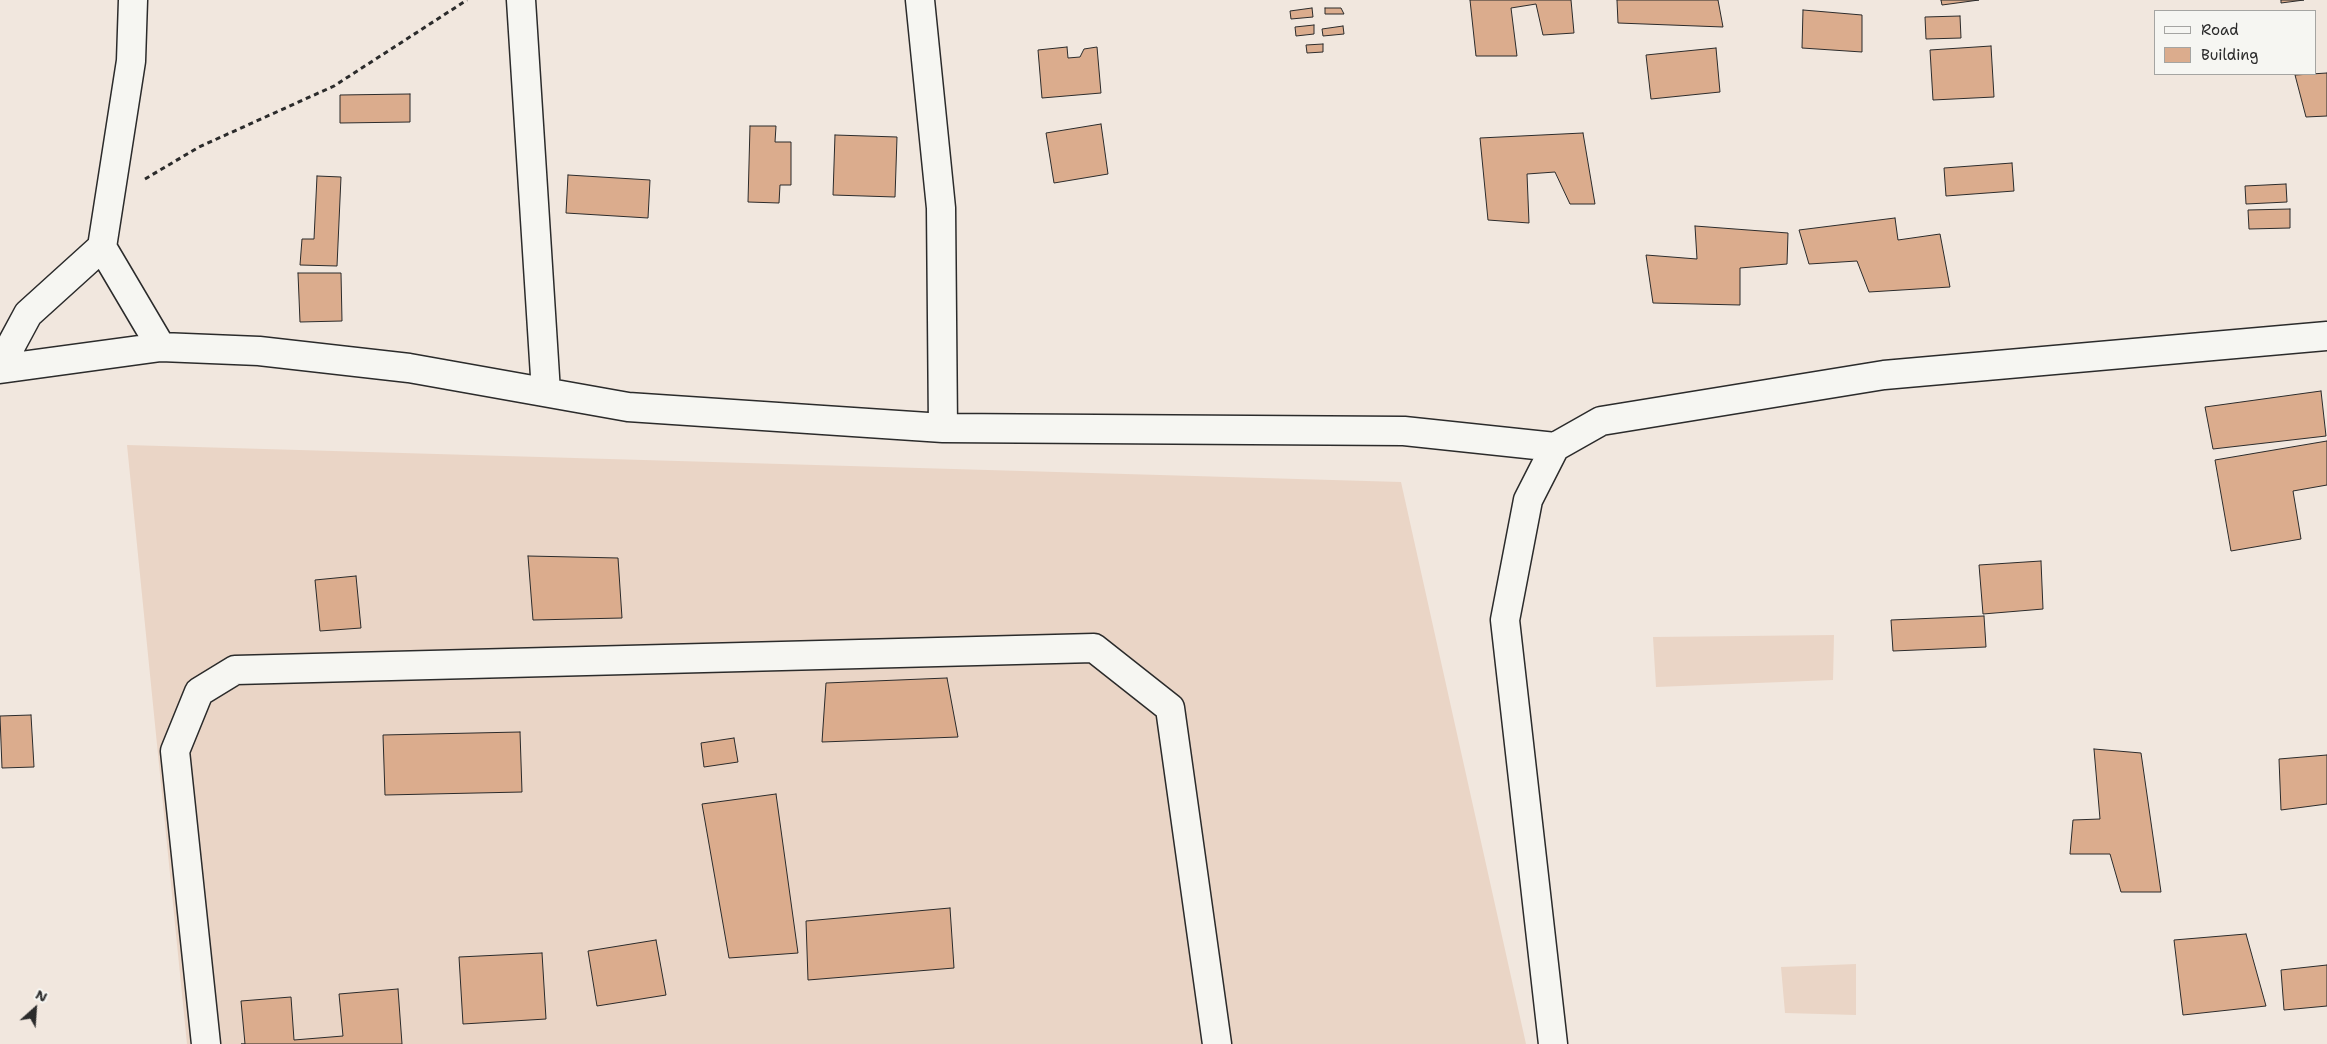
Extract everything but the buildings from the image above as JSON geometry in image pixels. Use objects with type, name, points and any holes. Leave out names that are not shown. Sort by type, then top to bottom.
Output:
[{"type":"street","points":[[0,368],[28,314],[102,247],[111,200],[131,61],[133,0]]},
{"type":"street","points":[[521,0],[546,392]]},
{"type":"street","points":[[920,0],[941,208],[943,428]]},
{"type":"street","points":[[102,247],[161,346]]},
{"type":"street","points":[[1553,1044],[1505,620],[1528,500],[1555,447],[1601,420],[1884,374],[2327,336]]},
{"type":"street","points":[[0,368],[161,346],[258,351],[399,366],[628,407],[943,428],[1404,431],[1555,447]]},
{"type":"street","points":[[206,1044],[175,751],[199,692],[235,670],[1094,648],[1170,708],[1217,1044]]},
{"type":"path","points":[[111,200],[199,147],[334,86],[467,0]]},
{"type":"shaded area","points":[[127,445],[1401,482],[1526,1044],[187,1044]]},
{"type":"shaded area","points":[[1834,635],[1833,680],[1656,687],[1653,637]]},
{"type":"shaded area","points":[[1856,964],[1856,1015],[1785,1013],[1781,967]]}]
